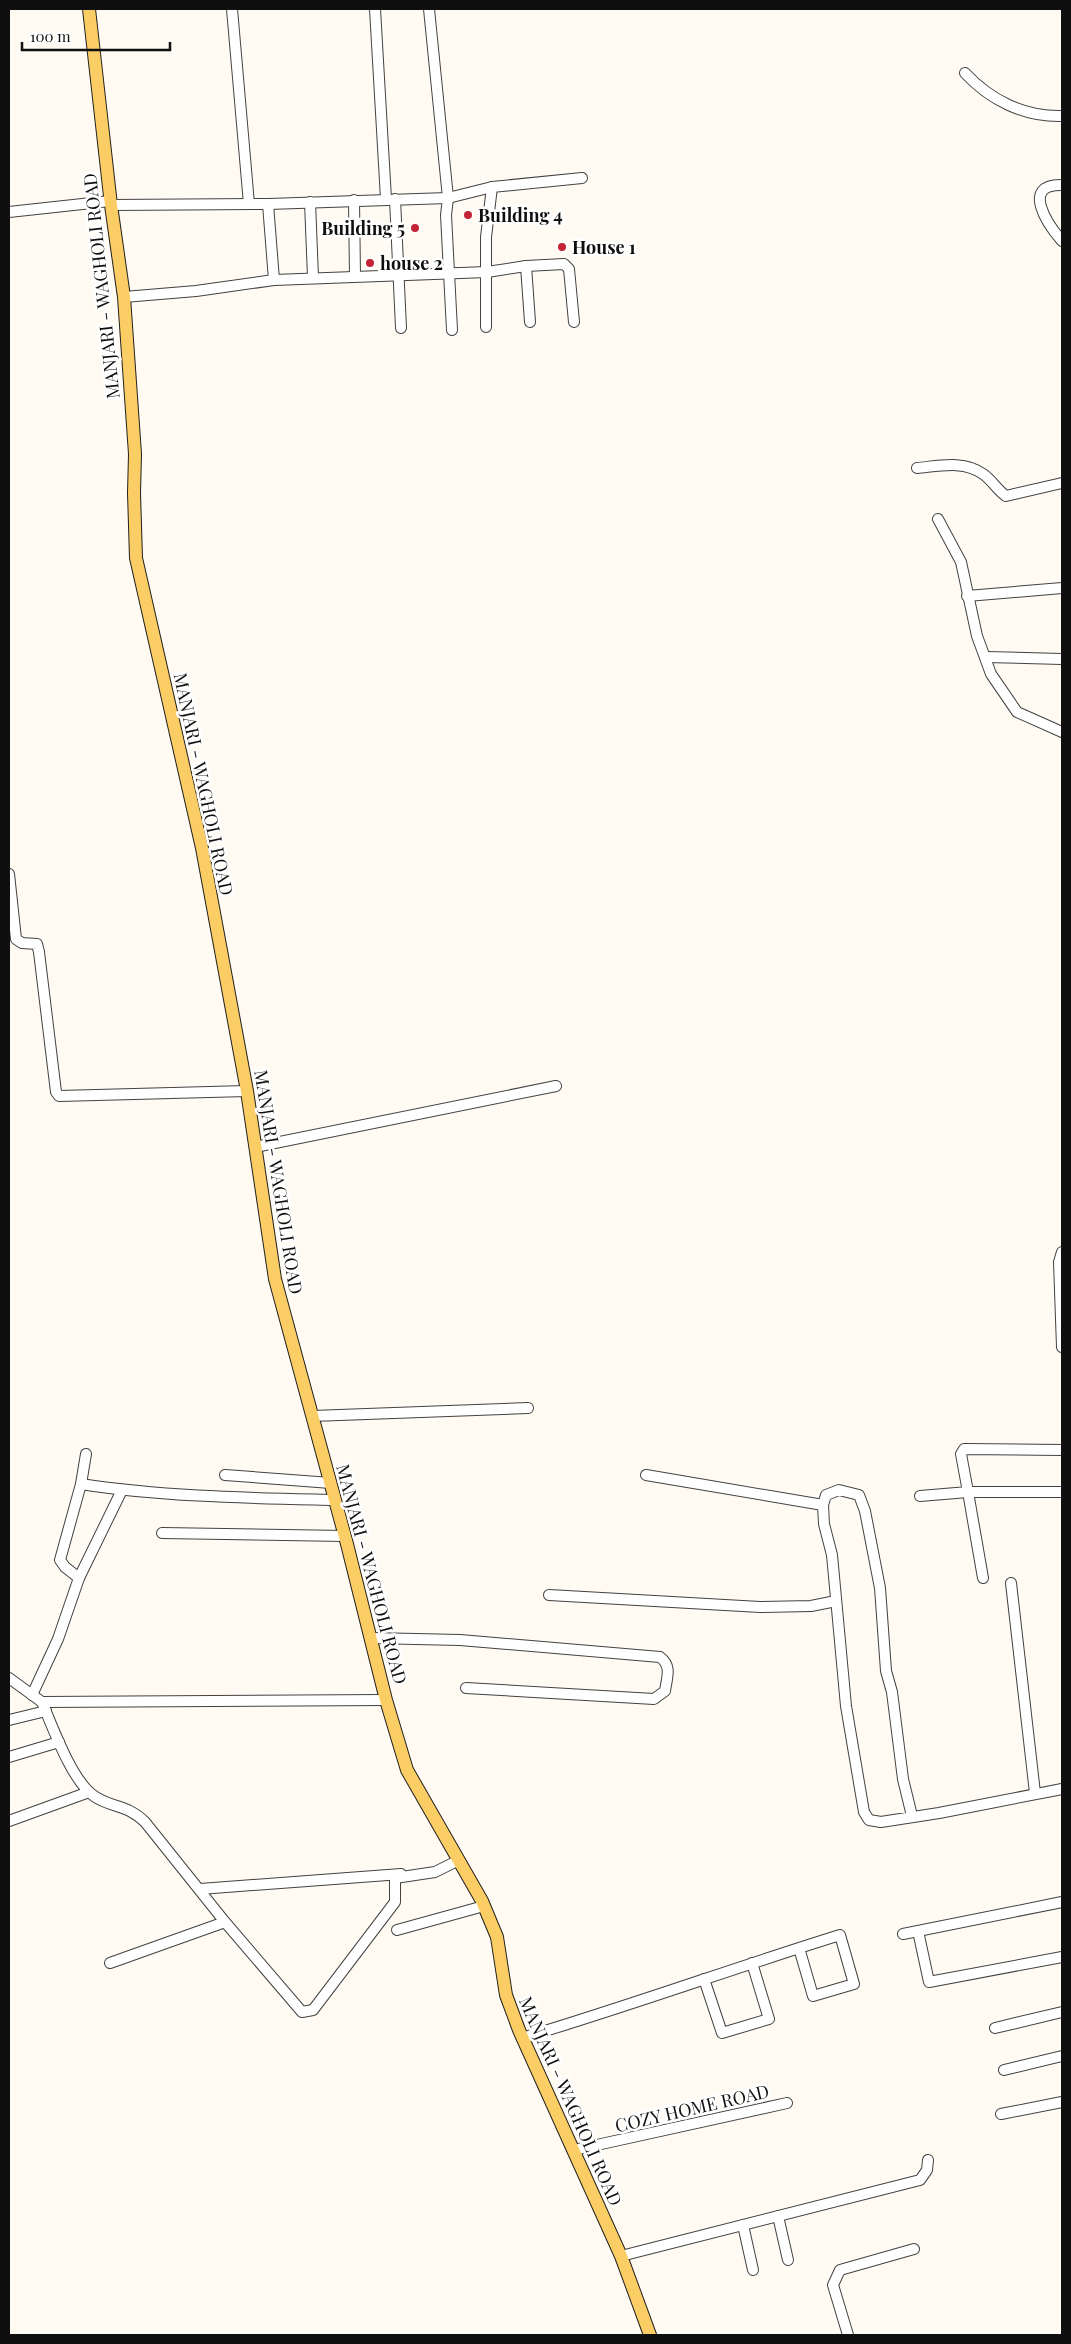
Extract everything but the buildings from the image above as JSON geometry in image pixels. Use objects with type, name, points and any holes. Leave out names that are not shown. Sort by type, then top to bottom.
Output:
[{"type":"main road","name":"MANJARI - WAGHOLI ROAD","points":[[89,9],[110,203],[124,297],[136,454],[134,513],[136,558],[202,848],[247,1090],[275,1279],[345,1536],[386,1700],[407,1770],[484,1906],[497,1937],[506,1995],[522,2038],[621,2256],[650,2335]]},
{"type":"street","points":[[232,9],[249,204]]},
{"type":"street","points":[[375,9],[390,199],[399,274],[401,328]]},
{"type":"street","points":[[429,9],[448,198],[446,215],[452,330]]},
{"type":"street","points":[[965,73],[983,91],[996,100],[1026,112],[1062,116]]},
{"type":"street","points":[[9,212],[110,203],[268,204],[448,198],[492,187],[582,178]]},
{"type":"street","points":[[1062,185],[1045,188],[1041,192],[1040,201],[1042,210],[1062,241]]},
{"type":"street","points":[[486,327],[486,237],[492,187]]},
{"type":"street","points":[[354,200],[355,276]]},
{"type":"street","points":[[310,202],[313,277]]},
{"type":"street","points":[[268,204],[274,280]]},
{"type":"street","points":[[124,297],[196,292],[274,280],[313,277],[450,274],[564,264],[568,266],[574,322]]},
{"type":"street","points":[[526,266],[530,322]]},
{"type":"street","points":[[917,468],[960,465],[971,467],[989,479],[1006,496],[1062,483]]},
{"type":"street","points":[[938,518],[960,562],[967,596],[991,674],[1017,712],[1060,729]]},
{"type":"street","points":[[967,596],[1062,588]]},
{"type":"street","points":[[985,656],[1062,659]]},
{"type":"street","points":[[9,874],[16,940],[22,943],[33,943],[38,947],[56,1092],[59,1096],[247,1090]]},
{"type":"street","points":[[255,1147],[556,1086]]},
{"type":"street","points":[[1062,1252],[1060,1262],[1062,1347]]},
{"type":"street","points":[[312,1416],[528,1408]]},
{"type":"street","points":[[982,1578],[961,1454],[964,1449],[1062,1450]]},
{"type":"street","points":[[79,1578],[65,1567],[60,1560],[82,1484],[86,1454]]},
{"type":"street","points":[[225,1475],[331,1483]]},
{"type":"street","points":[[646,1475],[823,1505]]},
{"type":"street","points":[[82,1484],[122,1490],[242,1498],[335,1500]]},
{"type":"street","points":[[32,1695],[58,1638],[79,1578],[122,1490]]},
{"type":"street","points":[[912,1816],[903,1779],[892,1692],[886,1671],[880,1588],[865,1511],[859,1495],[839,1490],[826,1495],[823,1505],[824,1524],[832,1555],[846,1706],[864,1812],[869,1820],[881,1822],[1062,1789]]},
{"type":"street","points":[[920,1496],[968,1492],[1062,1492]]},
{"type":"street","points":[[162,1533],[345,1536]]},
{"type":"street","points":[[1011,1583],[1035,1794]]},
{"type":"street","points":[[549,1595],[760,1607],[812,1606],[836,1601]]},
{"type":"street","points":[[371,1638],[460,1640],[660,1657],[667,1662],[669,1668],[665,1690],[654,1699],[466,1688]]},
{"type":"street","points":[[9,1678],[32,1695],[44,1707],[66,1756],[89,1792],[97,1798],[119,1805],[139,1816],[299,2010],[307,2013],[313,2010],[384,1919],[395,1902],[395,1878],[435,1872],[459,1860]]},
{"type":"street","points":[[9,1720],[44,1707],[386,1700]]},
{"type":"street","points":[[9,1757],[59,1742]]},
{"type":"street","points":[[9,1821],[89,1792]]},
{"type":"street","points":[[200,1889],[435,1872]]},
{"type":"street","points":[[903,1934],[1062,1902]]},
{"type":"street","points":[[397,1930],[484,1906]]},
{"type":"street","points":[[110,1963],[225,1922]]},
{"type":"street","points":[[918,1931],[929,1982],[1062,1957]]},
{"type":"street","points":[[522,2038],[840,1934],[854,1984],[814,1996],[799,1948]]},
{"type":"street","points":[[704,1979],[722,2032],[769,2019],[752,1963]]},
{"type":"street","points":[[995,2028],[1062,2012]]},
{"type":"street","points":[[1004,2070],[1062,2056]]},
{"type":"street","points":[[1002,2114],[1062,2102]]},
{"type":"street","name":"COZY HOME ROAD","points":[[574,2150],[788,2103]]},
{"type":"street","points":[[621,2256],[920,2180],[927,2170],[928,2160]]},
{"type":"street","points":[[778,2216],[788,2260]]},
{"type":"street","points":[[743,2225],[754,2270]]},
{"type":"street","points":[[848,2335],[833,2285],[835,2276],[840,2270],[914,2249]]},
{"type":"place","name":"Building 4","points":[[468,215]]},
{"type":"place","name":"Building 5","points":[[415,228]]},
{"type":"place","name":"House 1","points":[[562,247]]},
{"type":"place","name":"house 2","points":[[370,263]]}]
